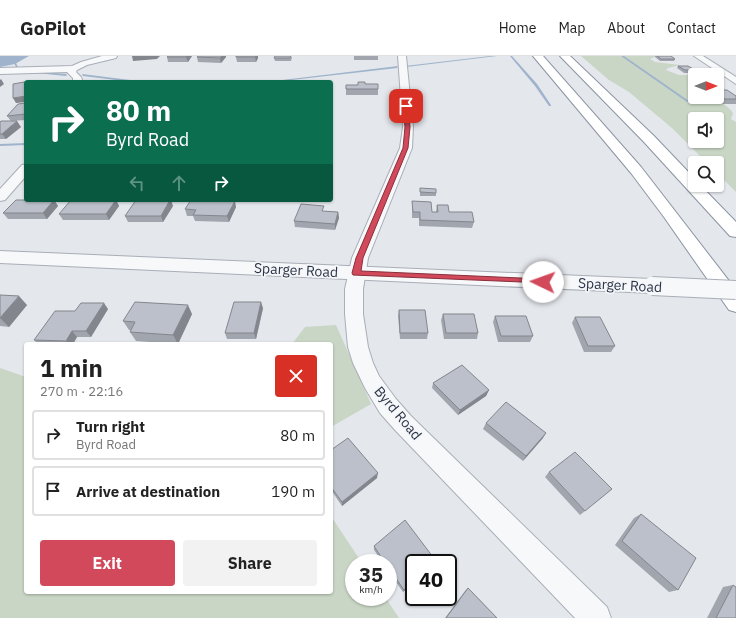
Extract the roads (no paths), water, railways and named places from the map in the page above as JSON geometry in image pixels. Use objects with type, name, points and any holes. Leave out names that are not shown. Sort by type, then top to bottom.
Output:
[{"type":"highway","points":[[538,56],[636,170],[736,305]]},
{"type":"highway","points":[[565,56],[649,139],[736,232]]},
{"type":"street","points":[[0,71],[73,69],[89,62],[113,56]]},
{"type":"street","name":"Byrd Road","points":[[402,56],[408,127],[406,148],[360,258],[356,273],[354,314],[358,347],[363,363],[372,382],[388,406],[403,423],[596,618]]},
{"type":"street","points":[[698,56],[736,81]]},
{"type":"street","points":[[73,69],[71,72],[77,77],[78,80]]},
{"type":"street","points":[[0,197],[24,170]]},
{"type":"street","name":"Sparger Road","points":[[0,256],[736,290]]},
{"type":"water","points":[[0,56],[29,56],[15,64],[0,67]]},
{"type":"waterway","points":[[406,66],[496,56]]},
{"type":"waterway","points":[[511,56],[536,85],[550,105]]},
{"type":"waterway","points":[[622,56],[688,101]]},
{"type":"waterway","points":[[15,64],[18,68]]},
{"type":"waterway","points":[[284,80],[397,67]]},
{"type":"waterway","points":[[36,72],[66,75]]},
{"type":"waterway","points":[[83,75],[122,80]]},
{"type":"waterway","points":[[0,145],[24,144]]}]
